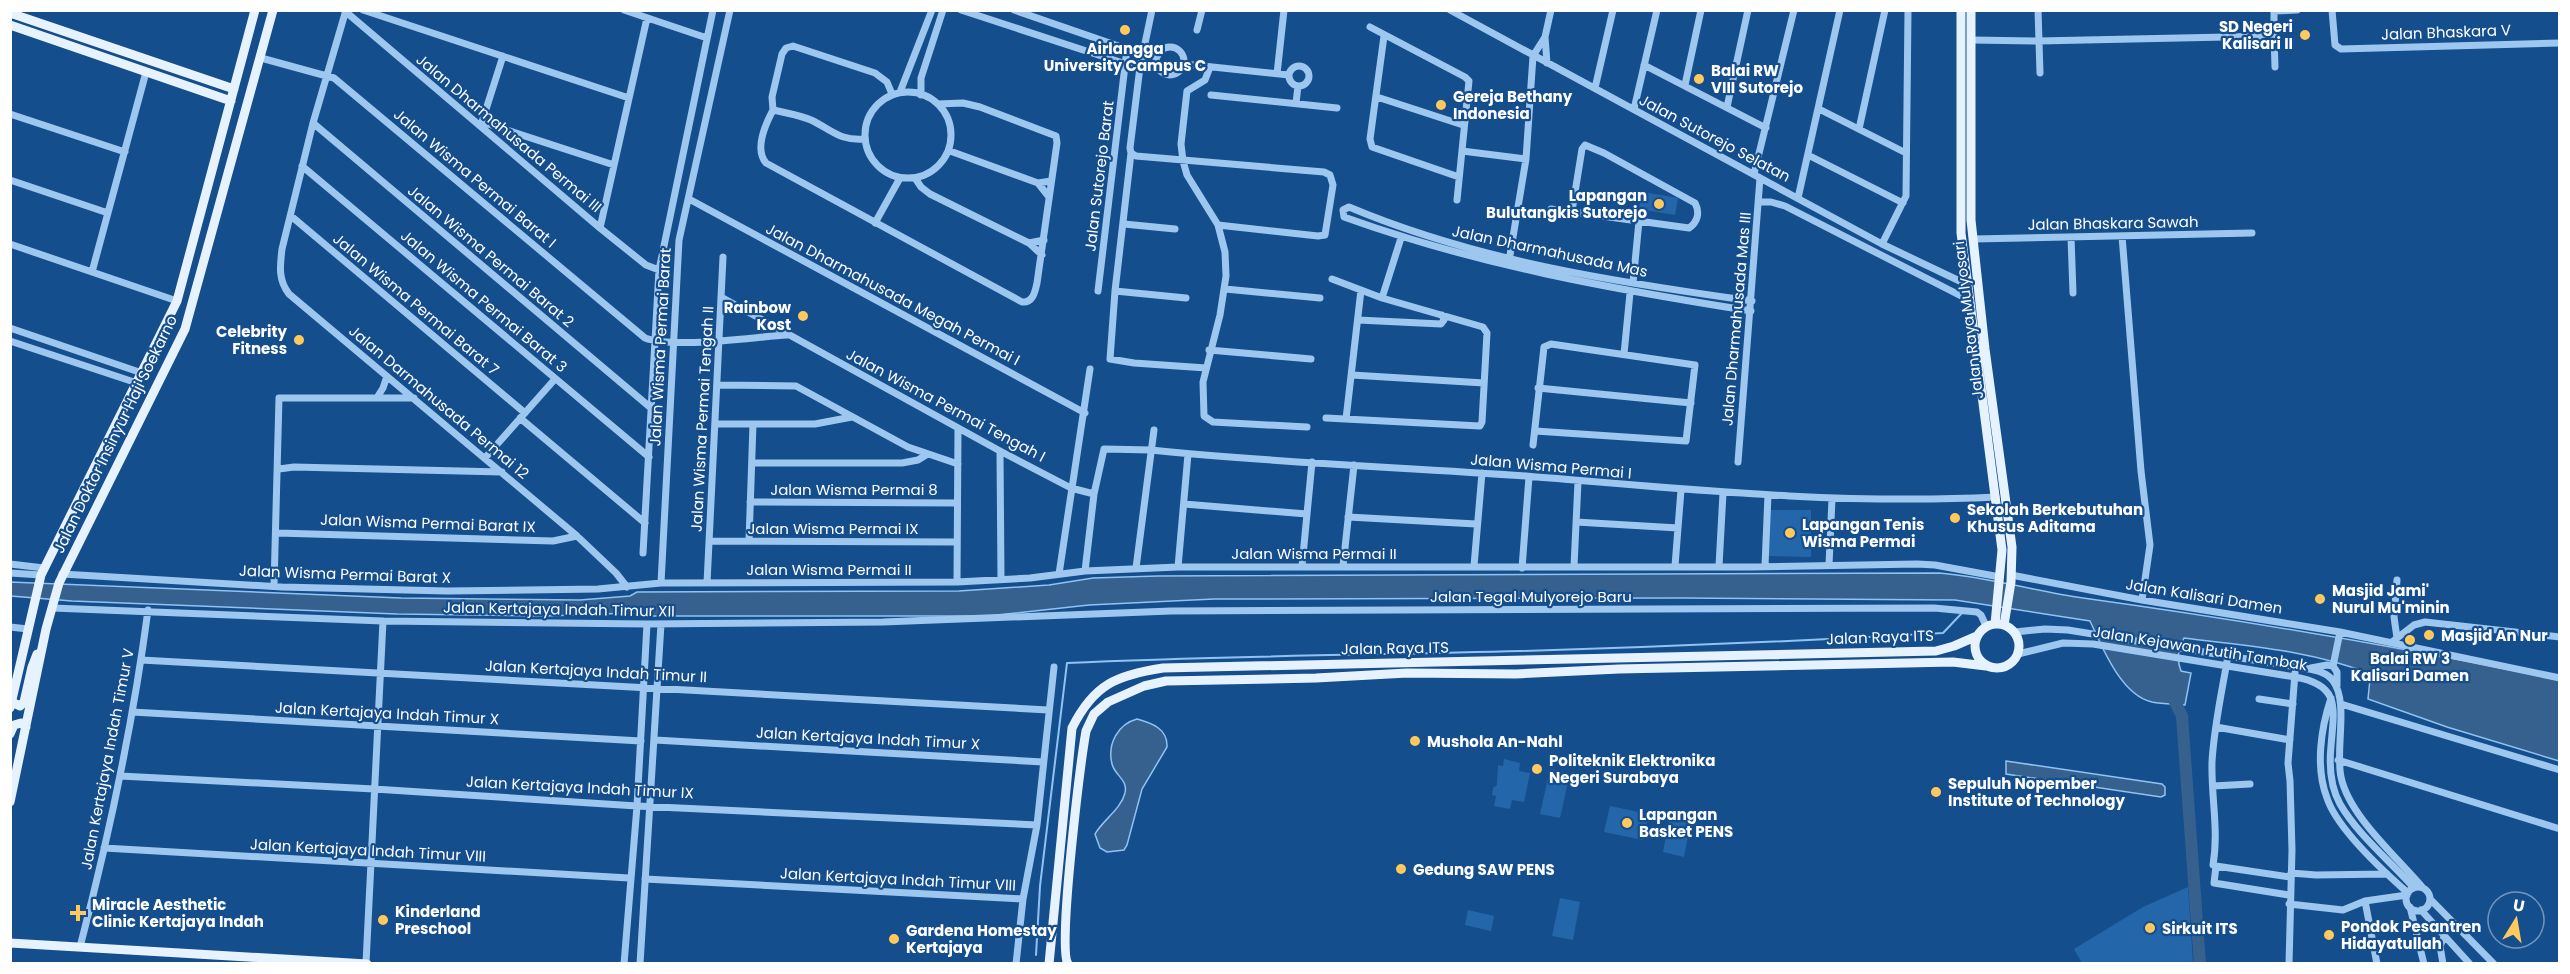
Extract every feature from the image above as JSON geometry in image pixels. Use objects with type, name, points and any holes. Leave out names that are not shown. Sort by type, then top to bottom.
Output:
[{"type":"main road","name":"Jalan Doktor Insinyur Haji Soekarno","points":[[11,705],[42,574],[177,301],[255,10]]},
{"type":"main road","name":"Jalan Doktor Insinyur Haji Soekarno","points":[[10,802],[42,647],[60,578],[185,329],[273,10]]},
{"type":"main road","name":"Jalan Raya Mulyosari","points":[[1961,10],[1961,233],[2002,550],[2000,612]]},
{"type":"main road","name":"Jalan Raya Mulyosari","points":[[1971,10],[1971,220],[1985,349],[2012,543],[2011,578],[1995,625]]},
{"type":"main road","points":[[10,14],[234,89]]},
{"type":"main road","points":[[25,30],[28,19]]},
{"type":"main road","points":[[10,25],[231,100]]},
{"type":"main road","points":[[1961,76],[1971,76]]},
{"type":"main road","points":[[1961,93],[1971,92]]},
{"type":"main road","points":[[205,200],[215,206],[222,199]]},
{"type":"main road","points":[[1975,351],[1985,349]]},
{"type":"main road","points":[[1995,625],[2015,632],[2019,643],[2018,654],[2005,668],[1986,666],[1976,656],[1974,649],[1977,636],[1995,625]]},
{"type":"main road","name":"Jalan Raya ITS","points":[[1049,963],[1072,728],[1083,707],[1098,690],[1138,672],[1163,668],[1936,651],[1977,636]]},
{"type":"main road","points":[[11,705],[20,706],[24,702],[32,667],[42,647]]},
{"type":"main road","points":[[1802,654],[1803,666]]},
{"type":"main road","points":[[1816,654],[1816,666]]},
{"type":"main road","points":[[1529,659],[1529,673]]},
{"type":"main road","points":[[1516,660],[1516,674]]},
{"type":"main road","name":"Jalan Raya ITS","points":[[1068,963],[1064,950],[1076,807],[1086,731],[1094,714],[1123,693],[1166,681],[1324,678],[1407,673],[1516,674],[1619,669],[1967,662],[1986,666]]},
{"type":"main road","points":[[1309,665],[1310,678]]},
{"type":"main road","points":[[1322,665],[1324,678]]},
{"type":"main road","points":[[10,734],[14,725],[21,723],[26,727]]},
{"type":"main road","points":[[1063,805],[1076,807]]},
{"type":"main road","points":[[1062,820],[1075,821]]},
{"type":"main road","points":[[10,943],[297,962],[366,963]]},
{"type":"street","points":[[363,10],[629,98]]},
{"type":"street","points":[[624,10],[707,38]]},
{"type":"street","points":[[643,553],[657,342],[656,305],[659,270],[713,10]]},
{"type":"street","name":"Jalan Wisma Permai Barat","points":[[662,583],[677,253],[730,10]]},
{"type":"street","points":[[932,10],[896,93],[874,107],[868,117],[865,139],[868,152],[876,164],[887,173],[900,178],[915,178],[930,173],[942,164],[950,151],[953,139],[948,114],[938,104],[921,95],[896,93],[875,73],[793,46],[786,48],[782,54],[772,97],[773,110],[760,150],[761,158],[766,163],[875,223],[1027,303],[1035,292],[1042,255],[1057,143],[1056,136],[980,107],[963,103],[938,104]]},
{"type":"street","points":[[921,95],[921,78],[944,10]]},
{"type":"street","points":[[961,10],[1126,64],[1159,69],[1170,75],[1179,72],[1184,64],[1183,56],[1177,49],[1164,49],[1158,56],[1159,69]]},
{"type":"street","points":[[1014,10],[1127,49],[1158,56]]},
{"type":"street","points":[[1152,10],[1140,67],[1130,148],[1110,358],[1134,363],[1206,368]]},
{"type":"street","points":[[1197,30],[1202,10]]},
{"type":"street","points":[[1277,74],[1284,10]]},
{"type":"street","name":"Jalan Sutorejo Selatan","points":[[1450,10],[1882,244],[1968,285]]},
{"type":"street","points":[[1547,63],[1545,38],[1551,10]]},
{"type":"street","points":[[1595,88],[1612,10]]},
{"type":"street","points":[[1634,109],[1657,10]]},
{"type":"street","points":[[1685,85],[1701,10]]},
{"type":"street","points":[[1727,107],[1748,10]]},
{"type":"street","name":"Jalan Dharmahusada Mas III","points":[[1738,462],[1759,201],[1757,176],[1794,10]]},
{"type":"street","points":[[1798,198],[1840,10]]},
{"type":"street","points":[[1859,129],[1885,10]]},
{"type":"street","points":[[1882,244],[1906,196],[1908,10]]},
{"type":"street","points":[[2038,10],[2040,73]]},
{"type":"street","points":[[2275,67],[2274,11],[2297,10]]},
{"type":"street","name":"Jalan Bhaskara V","points":[[2332,10],[2335,45],[2341,49],[2559,43]]},
{"type":"street","points":[[290,217],[326,75],[346,11]]},
{"type":"street","name":"Jalan Dharmahusada Permai III","points":[[346,11],[600,228],[646,265],[659,270]]},
{"type":"street","points":[[600,228],[647,18]]},
{"type":"street","points":[[1370,27],[1467,78],[1457,200]]},
{"type":"street","points":[[1384,36],[1370,139],[1372,147],[1459,177]]},
{"type":"street","points":[[1971,40],[2038,41],[2274,36]]},
{"type":"street","points":[[1509,263],[1526,159],[1533,56],[1545,38]]},
{"type":"street","name":"Jalan Sutorejo Barat","points":[[1098,291],[1127,49]]},
{"type":"street","points":[[502,56],[481,124],[614,165]]},
{"type":"street","name":"Jalan Wisma Permai Barat I","points":[[261,58],[334,78],[639,334],[657,342]]},
{"type":"street","points":[[1184,64],[1289,75]]},
{"type":"street","points":[[1644,65],[1766,128]]},
{"type":"street","points":[[1300,66],[1307,69],[1309,75],[1307,82],[1298,86],[1290,81],[1289,75],[1294,67],[1300,66]]},
{"type":"street","points":[[1210,67],[1204,81],[1187,91],[1180,144],[1187,175],[1218,225],[1225,252],[1225,289],[1209,350],[1202,393],[1204,416],[1213,422],[1307,427]]},
{"type":"street","points":[[92,272],[146,72]]},
{"type":"street","points":[[1296,103],[1298,86]]},
{"type":"street","points":[[1211,95],[1337,108]]},
{"type":"street","points":[[1377,97],[1463,125]]},
{"type":"street","points":[[1819,109],[1906,153]]},
{"type":"street","points":[[773,110],[812,121],[850,140],[865,139]]},
{"type":"street","points":[[10,114],[124,152]]},
{"type":"street","name":"Jalan Wisma Permai Barat 2","points":[[313,123],[651,408]]},
{"type":"street","points":[[686,142],[701,145]]},
{"type":"street","points":[[1551,209],[1689,228],[1694,225],[1698,217],[1698,208],[1695,203],[1585,145],[1582,149],[1572,211]]},
{"type":"street","points":[[950,151],[1038,183],[1051,181]]},
{"type":"street","points":[[1462,151],[1526,159]]},
{"type":"street","points":[[1131,153],[1136,156],[1324,172],[1330,175],[1333,186],[1325,235],[1218,225]]},
{"type":"street","points":[[1808,155],[1903,203]]},
{"type":"street","name":"Jalan Wisma Permai Barat 3","points":[[302,166],[649,457]]},
{"type":"street","points":[[875,223],[900,178]]},
{"type":"street","points":[[915,178],[930,194],[1029,243],[1042,255]]},
{"type":"street","points":[[10,180],[108,213]]},
{"type":"street","points":[[1038,183],[1049,197]]},
{"type":"street","name":"Jalan Dharmahusada Megah Permai I","points":[[689,199],[1085,413]]},
{"type":"street","points":[[1759,201],[1771,201],[1785,206],[1969,300]]},
{"type":"street","name":"Jalan Dharmahusada Mas","points":[[1751,311],[1630,292],[1401,238],[1344,217],[1343,210],[1349,207],[1399,228],[1509,263],[1752,301]]},
{"type":"street","name":"Jalan Darmahusada Permai 12","points":[[290,217],[280,265],[282,285],[289,294],[577,536],[616,573],[627,587]]},
{"type":"street","name":"Jalan Wisma Permai Barat 7","points":[[290,217],[645,523]]},
{"type":"street","points":[[1633,283],[1639,221]]},
{"type":"street","points":[[1124,224],[1175,229]]},
{"type":"street","name":"Jalan Bhaskara Sawah","points":[[1974,239],[2252,233]]},
{"type":"street","points":[[2122,236],[2141,471],[2150,545],[2142,600]]},
{"type":"street","points":[[2071,237],[2073,293]]},
{"type":"street","points":[[1382,298],[1401,238]]},
{"type":"street","points":[[1029,243],[1044,240]]},
{"type":"street","points":[[10,244],[177,301]]},
{"type":"street","name":"Jalan Wisma Permai Tengah II","points":[[707,584],[723,257]]},
{"type":"street","points":[[1326,418],[1480,426],[1484,383],[1486,329],[1382,298],[1332,279]]},
{"type":"street","points":[[1225,289],[1320,298]]},
{"type":"street","points":[[1346,419],[1361,290]]},
{"type":"street","points":[[1115,291],[1186,298]]},
{"type":"street","points":[[1624,354],[1630,292]]},
{"type":"street","name":"Jalan Wisma Permai Tengah I","points":[[721,297],[1000,451],[1075,489],[1090,493]]},
{"type":"street","points":[[1358,320],[1441,324],[1444,320],[1442,315]]},
{"type":"street","points":[[10,328],[142,373]]},
{"type":"street","points":[[657,342],[787,335]]},
{"type":"street","points":[[10,341],[137,383]]},
{"type":"street","points":[[1533,445],[1544,348],[1551,344],[1694,364],[1696,367],[1686,441],[1535,431]]},
{"type":"street","points":[[1209,350],[1311,359]]},
{"type":"street","points":[[1059,574],[1075,489],[1090,369]]},
{"type":"street","points":[[1352,375],[1484,383]]},
{"type":"street","points":[[378,396],[387,376]]},
{"type":"street","points":[[485,458],[555,379]]},
{"type":"street","points":[[387,396],[394,381]]},
{"type":"street","points":[[717,385],[795,386],[926,455],[958,464]]},
{"type":"street","points":[[1538,388],[1691,404]]},
{"type":"street","points":[[274,586],[279,469],[279,398],[387,396],[414,398]]},
{"type":"street","points":[[715,424],[815,424],[852,417]]},
{"type":"street","points":[[749,541],[753,424]]},
{"type":"street","points":[[957,582],[958,428]]},
{"type":"street","points":[[1136,568],[1154,430]]},
{"type":"street","name":"Jalan Wisma Permai I","points":[[1090,493],[1104,449],[1151,450],[1482,473],[1681,490],[1832,499],[1918,501],[1996,496]]},
{"type":"street","points":[[1000,451],[1001,579]]},
{"type":"street","points":[[1178,567],[1188,454]]},
{"type":"street","points":[[752,463],[902,463],[918,460],[926,455]]},
{"type":"street","points":[[1302,566],[1312,462]]},
{"type":"street","points":[[1343,566],[1354,465]]},
{"type":"street","points":[[279,469],[294,467],[502,472]]},
{"type":"street","points":[[1474,566],[1482,473]]},
{"type":"street","points":[[1522,568],[1529,477]]},
{"type":"street","points":[[1574,566],[1578,482]]},
{"type":"street","points":[[1675,566],[1681,490]]},
{"type":"street","points":[[1085,571],[1090,493]]},
{"type":"street","points":[[1719,566],[1723,493]]},
{"type":"street","points":[[1765,566],[1768,495]]},
{"type":"street","points":[[1829,565],[1832,499]]},
{"type":"street","name":"Jalan Wisma Permai 8","points":[[750,502],[957,503]]},
{"type":"street","points":[[1184,504],[1307,514]]},
{"type":"street","points":[[1348,517],[1476,524]]},
{"type":"street","points":[[1576,522],[1678,528]]},
{"type":"street","name":"Jalan Wisma Permai Barat IX","points":[[277,533],[553,540],[577,536]]},
{"type":"street","name":"Jalan Wisma Permai IX","points":[[709,541],[957,542]]},
{"type":"street","points":[[10,564],[42,574]]},
{"type":"street","name":"Jalan Wisma Permai II","points":[[627,587],[662,583],[957,582],[1136,568],[1302,566],[1522,568],[1935,565],[2000,579]]},
{"type":"street","points":[[10,573],[42,574]]},
{"type":"street","name":"Jalan Wisma Permai Barat X","points":[[60,578],[447,591],[627,587]]},
{"type":"street","name":"Jalan Kalisari Damen","points":[[2011,578],[2340,634],[2394,640],[2559,678]]},
{"type":"street","points":[[2394,640],[2397,580]]},
{"type":"street","name":"Jalan Kertajaya Indah Timur XII","points":[[52,606],[383,621],[647,624],[883,622],[1067,616]]},
{"type":"street","name":"Jalan Tegal Mulyorejo Baru","points":[[1067,616],[1183,611],[1910,608],[1971,611],[1981,614],[1995,625]]},
{"type":"street","name":"Jalan Kertajaya Indah Timur V","points":[[80,946],[120,776],[148,610]]},
{"type":"street","points":[[366,963],[383,621]]},
{"type":"street","points":[[2394,640],[2414,625],[2425,622],[2559,637]]},
{"type":"street","points":[[624,963],[637,806],[647,624]]},
{"type":"street","points":[[640,963],[661,624]]},
{"type":"street","points":[[10,627],[28,629]]},
{"type":"street","name":"Jalan Kejawan Putih Tambak","points":[[2015,632],[2045,629],[2092,634],[2309,669],[2329,676],[2337,687]]},
{"type":"street","points":[[2340,634],[2334,664],[2341,704],[2338,760],[2345,792],[2356,812],[2428,892],[2430,899],[2494,963]]},
{"type":"street","name":"Jalan Kejawan Putih Tambak","points":[[2018,654],[2063,643],[2093,644],[2295,677],[2319,684],[2331,698]]},
{"type":"street","points":[[2228,656],[2212,763],[2217,839],[2213,865],[2216,866],[2214,884],[2289,895]]},
{"type":"street","name":"Jalan Kertajaya Indah Timur II","points":[[141,660],[1048,710]]},
{"type":"street","name":"Jalan Kejawan Putih Tambak","points":[[2309,669],[2334,664]]},
{"type":"street","name":"Jalan Kertajaya Indah Timur VIII","points":[[645,879],[1023,899],[1037,825],[1054,667]]},
{"type":"street","points":[[2289,963],[2290,781],[2288,764],[2296,667]]},
{"type":"street","points":[[2331,698],[2323,726],[2321,744],[2326,797],[2340,822],[2387,874],[2409,893]]},
{"type":"street","points":[[2331,698],[2335,717],[2330,764],[2335,794],[2348,817],[2409,893],[2410,907],[2424,963]]},
{"type":"street","points":[[2259,699],[2293,704]]},
{"type":"street","points":[[2341,704],[2559,770]]},
{"type":"street","name":"Jalan Kertajaya Indah Timur X","points":[[132,712],[641,741]]},
{"type":"street","points":[[2216,727],[2290,740]]},
{"type":"street","name":"Jalan Kertajaya Indah Timur X","points":[[655,740],[1043,762]]},
{"type":"street","points":[[2338,760],[2559,829]]},
{"type":"street","name":"Jalan Kertajaya Indah Timur IX","points":[[120,776],[637,806],[1037,825]]},
{"type":"street","points":[[2213,786],[2250,784]]},
{"type":"street","name":"Jalan Kertajaya Indah Timur VIII","points":[[104,848],[630,878]]},
{"type":"street","points":[[2216,866],[2290,875],[2387,874]]},
{"type":"street","points":[[2289,904],[2338,910],[2423,888]]},
{"type":"street","points":[[1016,963],[1023,899]]},
{"type":"street","points":[[2421,910],[2427,906],[2430,899]]},
{"type":"street","points":[[2365,904],[2377,963]]},
{"type":"street","points":[[2410,907],[2421,910],[2470,963]]},
{"type":"street","points":[[2443,963],[2440,946],[2444,937]]},
{"type":"shaded area","name":"Lapangan Bulutangkis Sutorejo","points":[[1642,192],[1678,198],[1675,215],[1639,209]]},
{"type":"shaded area","name":"Lapangan Tenis Wisma Permai","points":[[1770,510],[1811,510],[1811,557],[1769,556]]},
{"type":"shaded area","points":[[1939,573],[2322,635],[2559,680],[2559,761],[2447,727],[2368,699],[2370,679],[2367,677],[2368,673],[2324,659],[2278,650],[2184,638],[2178,658],[2181,671],[2191,673],[2185,705],[2152,702],[2141,698],[2122,680],[2090,621],[1955,600],[1214,599],[1089,605],[988,616],[647,616],[631,613],[546,616],[397,614],[72,601],[11,596],[10,582],[401,598],[580,600],[630,596],[637,592],[959,591],[1049,585],[1093,578],[1158,576]]},
{"type":"shaded area","points":[[1137,719],[1162,731],[1167,747],[1142,789],[1127,845],[1124,850],[1107,852],[1100,848],[1095,834],[1120,804],[1125,793],[1125,784],[1112,764],[1111,749],[1119,730]]},
{"type":"shaded area","points":[[1504,759],[1520,763],[1519,771],[1530,773],[1524,802],[1512,800],[1510,809],[1494,806],[1496,796],[1492,795],[1493,788],[1497,785],[1498,765],[1503,766]]},
{"type":"shaded area","points":[[2006,761],[2162,784],[2165,787],[2165,795],[2161,797],[2006,774]]},
{"type":"shaded area","points":[[1550,769],[1570,773],[1560,818],[1540,814]]},
{"type":"shaded area","name":"Lapangan Basket PENS","points":[[1610,806],[1649,814],[1643,840],[1604,832]]},
{"type":"shaded area","points":[[1670,816],[1691,820],[1684,857],[1663,852]]},
{"type":"shaded area","name":"Sirkuit ITS","points":[[2188,887],[2193,963],[2082,963],[2074,949],[2143,907]]},
{"type":"shaded area","points":[[1560,898],[1580,902],[1573,940],[1552,936]]},
{"type":"shaded area","points":[[1468,910],[1494,916],[1491,931],[1465,925]]},
{"type":"waterway","points":[[1036,955],[1040,886],[1067,663],[1627,648],[1943,633],[1962,613]]},
{"type":"waterway","points":[[2170,692],[2182,716],[2200,964]]},
{"type":"place","name":"Airlangga University Campus C","points":[[1125,30]]},
{"type":"place","name":"SD Negeri Kalisari II","points":[[2305,35]]},
{"type":"place","name":"Balai RW VIII Sutorejo","points":[[1699,79]]},
{"type":"place","name":"Gereja Bethany Indonesia","points":[[1441,105]]},
{"type":"place","name":"Lapangan Bulutangkis Sutorejo","points":[[1659,204]]},
{"type":"place","name":"Rainbow Kost","points":[[803,316]]},
{"type":"place","name":"Celebrity Fitness","points":[[299,340]]},
{"type":"place","name":"Sekolah Berkebutuhan Khusus Aditama","points":[[1955,518]]},
{"type":"place","name":"Lapangan Tenis Wisma Permai","points":[[1790,533]]},
{"type":"place","name":"Masjid Jami' Nurul Mu'minin","points":[[2320,599]]},
{"type":"place","name":"Masjid An Nur","points":[[2429,635]]},
{"type":"place","name":"Balai RW 3 Kalisari Damen","points":[[2410,640]]},
{"type":"place","name":"Mushola An-Nahl","points":[[1415,741]]},
{"type":"place","name":"Politeknik Elektronika Negeri Surabaya","points":[[1537,769]]},
{"type":"place","name":"Sepuluh Nopember Institute of Technology","points":[[1936,792]]},
{"type":"place","name":"Lapangan Basket PENS","points":[[1627,823]]},
{"type":"place","name":"Gedung SAW PENS","points":[[1401,869]]},
{"type":"place","name":"Miracle Aesthetic Clinic Kertajaya Indah","points":[[78,913]]},
{"type":"place","name":"Kinderland Preschool","points":[[383,920]]},
{"type":"place","name":"Sirkuit ITS","points":[[2150,928]]},
{"type":"place","name":"Pondok Pesantren Hidayatullah","points":[[2329,935]]},
{"type":"place","name":"Gardena Homestay Kertajaya","points":[[894,939]]}]
